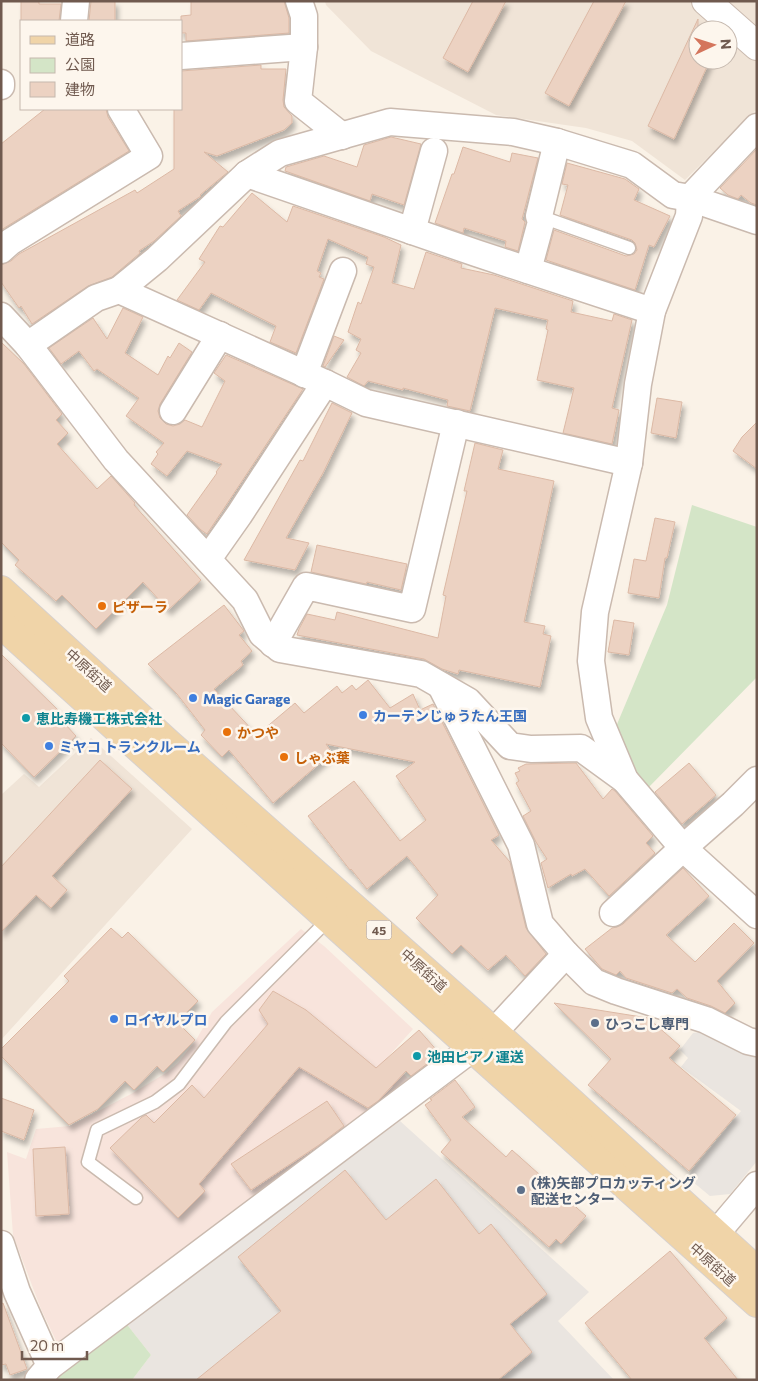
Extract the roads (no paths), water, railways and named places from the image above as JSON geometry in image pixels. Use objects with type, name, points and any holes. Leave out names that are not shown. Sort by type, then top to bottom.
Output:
[{"type":"main road","name":"中原街道","points":[[1,590],[168,743],[494,1032],[708,1243],[757,1303]]},
{"type":"main road","name":"中原街道","points":[[1,624],[472,1048],[708,1243],[757,1271]]},
{"type":"street","points":[[74,20],[76,1]]},
{"type":"street","points":[[299,1],[304,16],[304,47],[298,101],[342,136]]},
{"type":"street","points":[[706,1],[757,46]]},
{"type":"street","points":[[182,56],[304,47]]},
{"type":"street","points":[[1,250],[10,242],[149,156],[122,110]]},
{"type":"street","points":[[28,345],[96,298],[119,290],[156,259],[247,174],[280,153],[390,122],[513,132],[557,142],[632,164],[673,195],[690,198],[757,221]]},
{"type":"street","points":[[625,780],[599,718],[591,661],[595,612],[629,462],[638,384],[652,311],[689,216],[690,198],[757,127]]},
{"type":"street","points":[[528,270],[542,222],[539,216],[557,142]]},
{"type":"street","points":[[412,231],[434,151]]},
{"type":"street","points":[[247,174],[652,311]]},
{"type":"street","points":[[208,559],[239,515],[315,379],[343,271]]},
{"type":"street","points":[[119,290],[366,404],[629,462]]},
{"type":"street","points":[[1,316],[28,345],[116,460],[245,600],[262,634],[273,644],[280,649],[420,674],[468,701],[510,746],[531,749],[581,748],[625,780],[683,848],[757,915]]},
{"type":"street","points":[[173,411],[220,335]]},
{"type":"street","points":[[273,644],[306,586],[412,609],[456,423]]},
{"type":"street","points":[[441,686],[521,845],[540,924],[566,954],[594,982],[706,1020],[748,1041],[757,1043]]},
{"type":"street","points":[[613,913],[757,780]]},
{"type":"street","points":[[1,1244],[44,1373],[494,1032],[566,954]]},
{"type":"street","points":[[708,1243],[757,1186]]},
{"type":"lane","points":[[539,216],[629,248]]},
{"type":"lane","points":[[136,1198],[88,1162],[96,1130],[155,1102],[179,1084],[226,1022],[329,919]]},
{"type":"place","name":"ピザーラ","points":[[102,606]]},
{"type":"place","name":"Magic Garage","points":[[193,698]]},
{"type":"place","name":"カーテンじゅうたん王国","points":[[363,715]]},
{"type":"place","name":"恵比寿機工株式会社","points":[[26,718]]},
{"type":"place","name":"かつや","points":[[227,732]]},
{"type":"place","name":"ミヤコ トランクルーム","points":[[49,746]]},
{"type":"place","name":"しゃぶ葉","points":[[284,757]]},
{"type":"place","name":"ロイヤルプロ","points":[[114,1019]]},
{"type":"place","name":"ひっこし専門","points":[[595,1023]]},
{"type":"place","name":"池田ピアノ運送","points":[[417,1056]]},
{"type":"place","name":"(株)矢部プロカッティング 配送センター","points":[[521,1190]]}]
